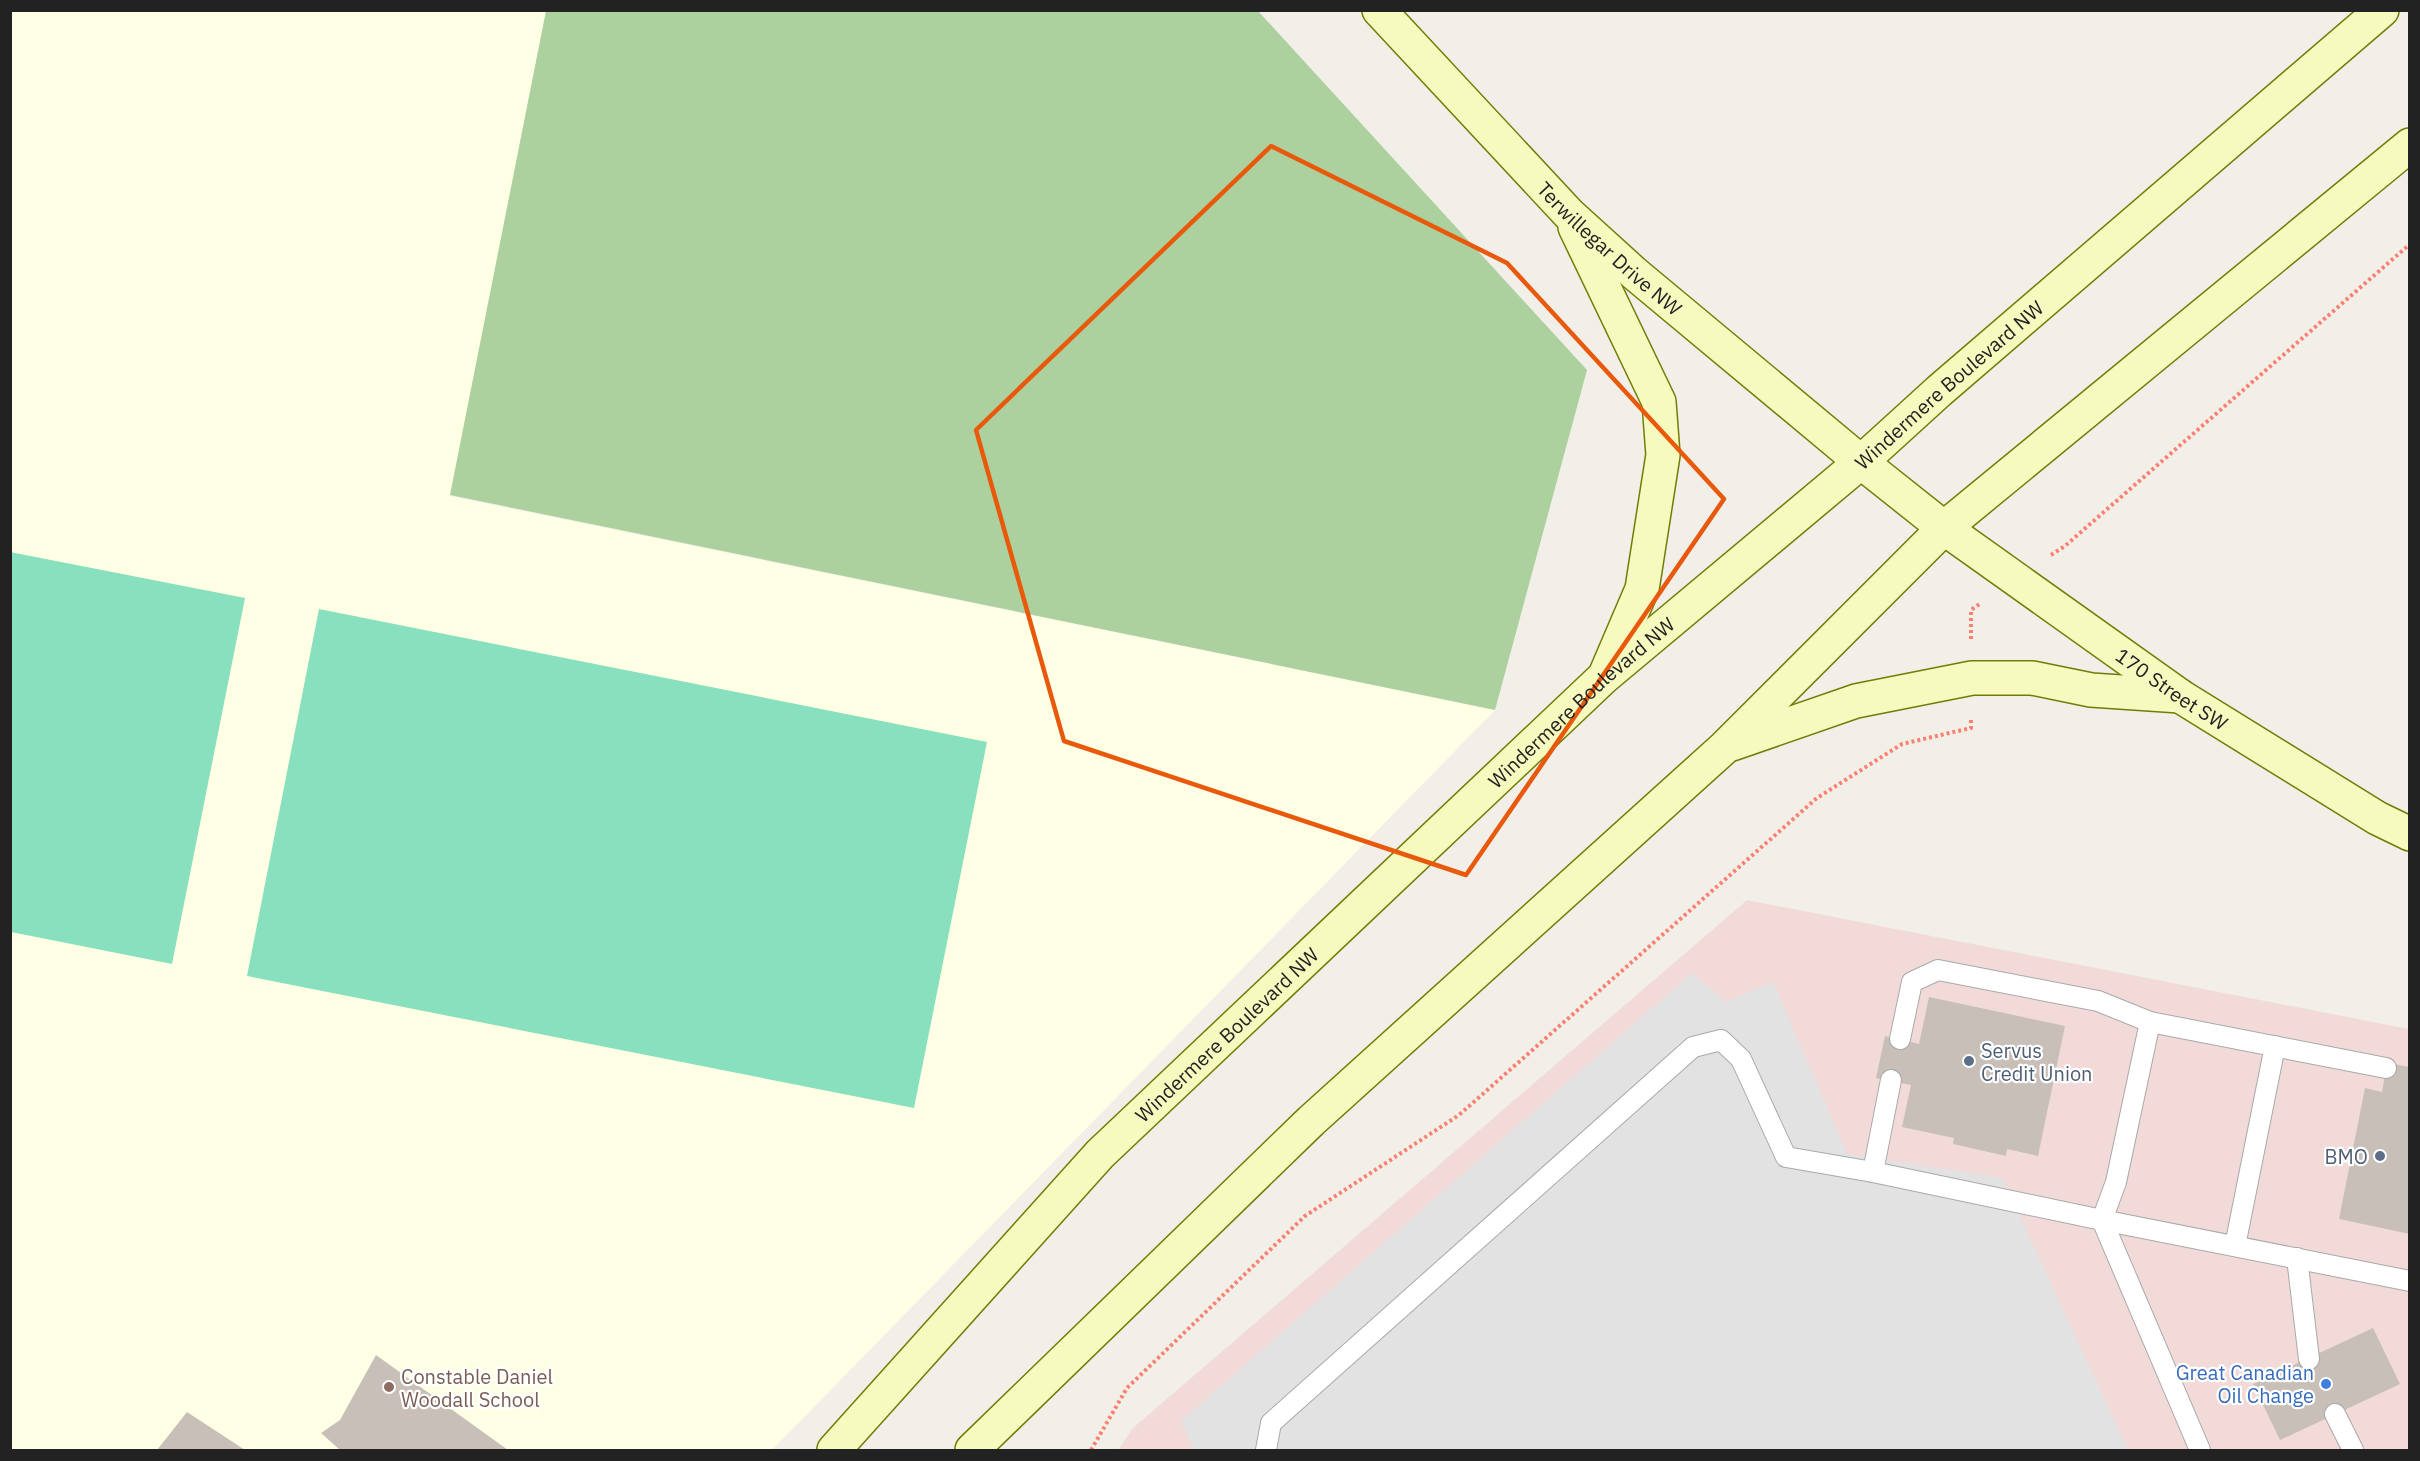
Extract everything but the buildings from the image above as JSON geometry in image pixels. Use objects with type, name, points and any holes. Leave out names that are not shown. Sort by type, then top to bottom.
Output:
[{"type":"main road","name":"Terwillegar Drive NW","points":[[1378,10],[1569,214],[1643,280],[1861,462],[1944,528]]},
{"type":"main road","name":"Windermere Boulevard NW","points":[[834,1450],[1100,1154],[1605,677],[1861,462],[1939,391],[2382,10]]},
{"type":"main road","points":[[980,1448],[1311,1121],[1725,747],[1944,528],[2409,145]]},
{"type":"main road","points":[[1569,214],[1659,402],[1663,455],[1642,589],[1605,677]]},
{"type":"main road","name":"170 Street SW","points":[[1944,528],[2180,696],[2377,818],[2409,834]]},
{"type":"main road","points":[[1725,747],[1856,701],[1972,678],[2032,678],[2091,690],[2180,696]]},
{"type":"lane","points":[[1900,1039],[1912,982],[1938,970],[2098,1001],[2150,1022],[2386,1068]]},
{"type":"lane","points":[[2150,1022],[2116,1182],[2102,1220],[2200,1450]]},
{"type":"lane","points":[[1266,1450],[1270,1423],[1693,1047],[1720,1040],[1741,1059],[1786,1157],[1872,1172],[2409,1281]]},
{"type":"lane","points":[[2235,1246],[2275,1046]]},
{"type":"lane","points":[[1872,1172],[1891,1080]]},
{"type":"lane","points":[[2297,1258],[2309,1359]]},
{"type":"lane","points":[[2335,1414],[2353,1450]]},
{"type":"path","points":[[1091,1450],[1126,1388],[1305,1216],[1459,1115],[1816,798],[1902,744],[1971,728],[1971,610],[2065,546],[2409,244]]},
{"type":"highlighted area","points":[[1271,146],[1507,263],[1724,499],[1466,875],[1064,741],[976,430]]},
{"type":"shaded area","points":[[10,11],[546,11],[450,496],[1495,710],[772,1450],[11,1450]]},
{"type":"shaded area","points":[[1747,900],[2409,1029],[2409,1450],[1118,1450],[1133,1428]]},
{"type":"shaded area","points":[[1692,973],[1726,1002],[1773,982],[1847,1154],[2002,1178],[2128,1450],[1194,1450],[1181,1421]]},
{"type":"green space","points":[[546,11],[1258,11],[1587,370],[1495,710],[450,495]]},
{"type":"green space","points":[[10,552],[245,598],[172,964],[11,932]]},
{"type":"green space","points":[[319,609],[987,742],[914,1108],[247,976]]},
{"type":"place","name":"Servus Credit Union","points":[[1969,1061]]},
{"type":"place","name":"BMO","points":[[2380,1156]]},
{"type":"place","name":"Great Canadian Oil Change","points":[[2326,1384]]},
{"type":"place","name":"Constable Daniel Woodall School","points":[[389,1387]]}]
